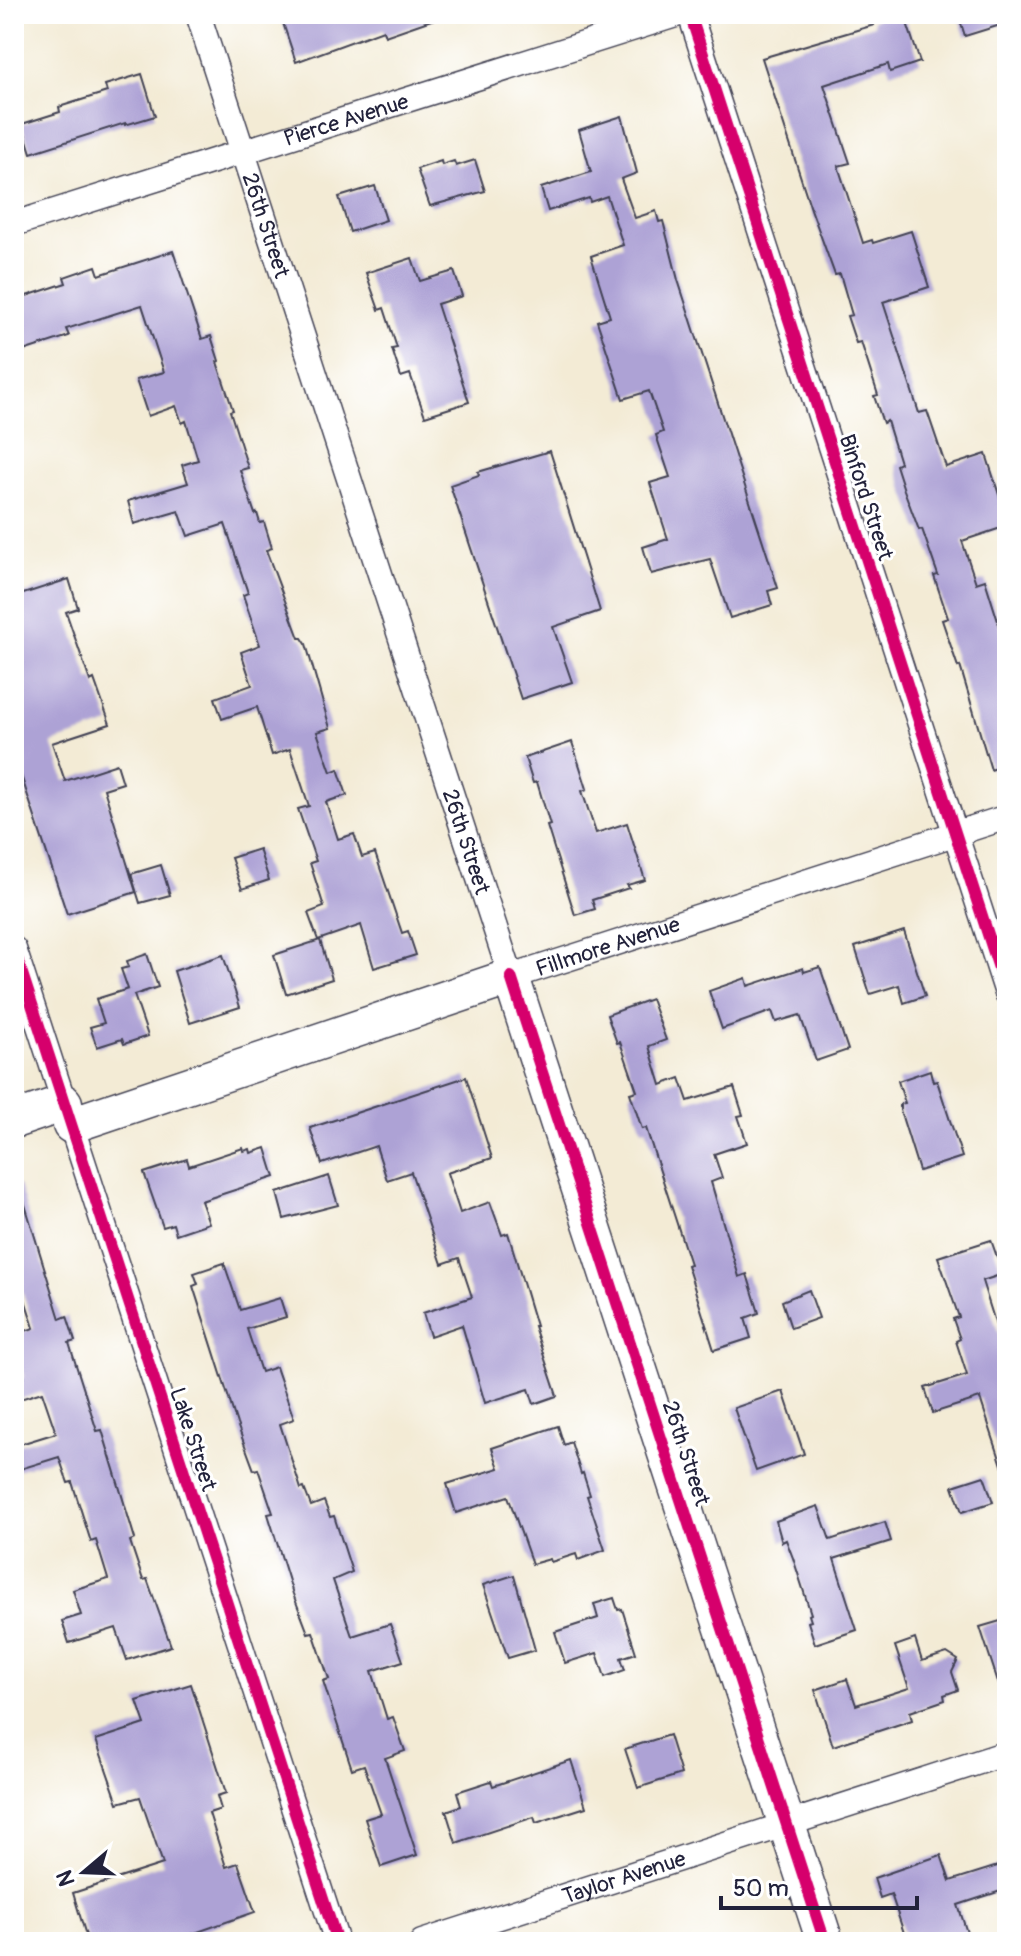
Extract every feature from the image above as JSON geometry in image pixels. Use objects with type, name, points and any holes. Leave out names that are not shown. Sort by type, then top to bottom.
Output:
[{"type":"street","name":"26th Street","points":[[198,14],[825,1942]]},
{"type":"street","name":"Pierce Avenue","points":[[14,224],[679,14]]},
{"type":"street","name":"Binford Street","points":[[690,14],[1007,993]]},
{"type":"street","name":"Fillmore Avenue","points":[[14,1120],[68,1114],[511,977],[1007,817]]},
{"type":"street","name":"Lake Street","points":[[14,949],[337,1942]]},
{"type":"street","name":"Taylor Avenue","points":[[422,1942],[1007,1753]]},
{"type":"building","points":[[280,14],[440,14],[440,17],[385,36],[383,30],[296,62]]},
{"type":"building","points":[[890,14],[904,14],[920,62],[890,72],[888,64],[824,85],[850,163],[838,166],[863,243],[872,240],[873,243],[911,231],[929,287],[883,302],[919,413],[927,411],[946,467],[986,454],[1001,501],[1007,500],[1007,526],[962,541],[976,583],[985,580],[1002,634],[1007,632],[1007,764],[991,770],[960,666],[942,620],[948,618],[934,576],[938,575],[904,490],[896,465],[900,463],[887,421],[883,423],[874,396],[878,395],[861,342],[856,343],[847,316],[852,315],[840,274],[835,275],[811,209],[762,58],[874,25],[873,20]]},
{"type":"building","points":[[958,14],[1007,14],[1007,23],[965,36]]},
{"type":"building","points":[[142,74],[155,116],[31,153],[22,124],[60,112],[59,107],[107,92],[105,85]]},
{"type":"building","points":[[622,116],[637,173],[621,179],[635,218],[656,211],[659,222],[663,221],[678,280],[778,588],[768,591],[772,605],[730,618],[710,559],[651,574],[643,547],[668,539],[650,483],[670,477],[656,435],[663,432],[649,391],[623,399],[597,321],[610,317],[591,256],[623,245],[607,196],[590,202],[589,198],[548,211],[541,188],[591,172],[579,130]]},
{"type":"building","points":[[475,160],[485,191],[430,206],[417,169],[441,161],[442,165],[454,161],[456,166]]},
{"type":"building","points":[[375,186],[386,220],[350,232],[339,197]]},
{"type":"building","points":[[173,251],[202,339],[211,336],[248,468],[240,470],[255,514],[260,523],[264,522],[272,548],[266,550],[299,638],[306,644],[330,728],[317,732],[331,772],[338,769],[347,795],[326,802],[338,839],[354,834],[362,857],[375,853],[402,933],[408,931],[416,955],[374,968],[361,925],[318,940],[308,913],[324,907],[310,863],[316,861],[298,809],[309,806],[290,749],[272,755],[257,707],[222,719],[215,698],[252,685],[241,652],[260,645],[243,595],[248,593],[225,524],[188,536],[179,511],[134,524],[128,501],[188,483],[182,465],[198,460],[186,421],[182,423],[176,406],[148,416],[136,380],[164,372],[142,305],[66,329],[69,336],[14,354],[14,300],[66,283],[64,277],[96,266],[99,275]]},
{"type":"building","points":[[412,258],[420,281],[454,271],[462,296],[437,304],[469,402],[425,416],[410,374],[401,377],[392,349],[397,348],[384,308],[379,310],[366,273]]},
{"type":"building","points":[[550,451],[600,611],[553,627],[572,682],[521,699],[450,485],[479,475],[478,472]]},
{"type":"building","points":[[69,579],[78,608],[66,612],[90,681],[94,679],[110,724],[52,743],[65,781],[117,764],[123,783],[104,789],[136,892],[67,914],[14,754],[14,597]]},
{"type":"building","points":[[572,742],[587,789],[582,791],[596,833],[627,823],[645,880],[592,900],[595,909],[575,915],[547,826],[550,825],[537,782],[533,783],[525,758]]},
{"type":"building","points":[[259,849],[269,880],[242,889],[231,858]]},
{"type":"building","points":[[161,865],[170,895],[140,903],[131,874]]},
{"type":"building","points":[[904,931],[925,996],[904,1003],[899,985],[870,994],[855,947]]},
{"type":"building","points":[[320,940],[332,979],[286,994],[274,955]]},
{"type":"building","points":[[147,954],[158,987],[134,995],[148,1036],[124,1044],[122,1039],[97,1047],[90,1027],[104,1023],[96,999],[128,989],[121,969],[129,967],[127,961]]},
{"type":"building","points":[[223,955],[240,1007],[190,1023],[174,971]]},
{"type":"building","points":[[820,967],[848,1050],[816,1061],[800,1015],[776,1022],[772,1011],[722,1029],[709,991],[746,978],[748,986],[803,968],[804,972]]},
{"type":"building","points":[[651,999],[666,1040],[649,1046],[661,1085],[680,1078],[688,1101],[734,1087],[743,1115],[738,1116],[747,1143],[714,1154],[722,1178],[711,1182],[739,1277],[747,1274],[759,1313],[745,1318],[751,1338],[714,1350],[646,1128],[642,1129],[630,1093],[637,1091],[607,1015]]},
{"type":"building","points":[[930,1070],[933,1082],[937,1081],[962,1157],[919,1171],[900,1110],[900,1104],[905,1103],[898,1081]]},
{"type":"building","points":[[466,1077],[492,1158],[447,1173],[460,1213],[490,1202],[502,1235],[508,1233],[557,1396],[534,1404],[529,1389],[485,1403],[462,1325],[430,1336],[423,1313],[472,1297],[459,1258],[442,1264],[411,1172],[387,1180],[376,1146],[322,1164],[310,1128]]},
{"type":"building","points":[[243,1148],[244,1151],[250,1149],[251,1153],[266,1148],[275,1177],[201,1201],[209,1223],[176,1234],[173,1224],[163,1227],[144,1173],[187,1159],[189,1166]]},
{"type":"building","points":[[329,1176],[338,1205],[284,1219],[277,1193]]},
{"type":"building","points":[[19,1185],[60,1319],[67,1316],[75,1341],[69,1343],[97,1431],[102,1430],[135,1539],[130,1541],[171,1646],[127,1660],[116,1628],[69,1643],[62,1621],[81,1615],[73,1590],[108,1579],[96,1540],[91,1542],[72,1482],[68,1483],[59,1457],[14,1471],[14,1446],[56,1433],[42,1392],[14,1401],[14,1380],[24,1377],[14,1347],[14,1335],[34,1328],[14,1265],[14,1186]]},
{"type":"building","points":[[991,1240],[1003,1274],[982,1281],[1000,1338],[1007,1336],[1007,1468],[1003,1468],[980,1398],[933,1413],[925,1388],[967,1375],[956,1341],[960,1339],[953,1319],[959,1317],[938,1257]]},
{"type":"building","points":[[224,1263],[240,1310],[280,1298],[286,1317],[247,1329],[261,1372],[276,1367],[294,1419],[280,1424],[301,1489],[304,1488],[311,1506],[324,1501],[330,1517],[334,1516],[352,1572],[333,1580],[352,1636],[390,1624],[403,1661],[372,1671],[387,1719],[393,1717],[405,1751],[385,1758],[417,1855],[381,1867],[365,1819],[381,1814],[364,1765],[352,1769],[323,1681],[329,1679],[313,1632],[308,1633],[293,1594],[268,1514],[273,1513],[258,1469],[254,1470],[237,1424],[193,1286],[198,1284],[194,1273]]},
{"type":"building","points":[[809,1290],[819,1318],[791,1328],[782,1301]]},
{"type":"building","points":[[783,1391],[804,1454],[756,1471],[734,1408]]},
{"type":"building","points":[[558,1426],[564,1445],[571,1442],[583,1473],[590,1495],[587,1496],[605,1550],[578,1560],[576,1554],[532,1564],[508,1496],[456,1513],[447,1484],[499,1468],[492,1448]]},
{"type":"building","points":[[984,1476],[993,1502],[962,1512],[953,1486]]},
{"type":"building","points":[[818,1506],[830,1540],[885,1522],[891,1541],[834,1559],[857,1630],[815,1644],[808,1622],[811,1621],[811,1614],[793,1558],[786,1540],[782,1542],[776,1521]]},
{"type":"building","points":[[514,1575],[535,1650],[508,1658],[483,1585]]},
{"type":"building","points":[[614,1598],[618,1610],[622,1609],[636,1653],[621,1658],[625,1670],[605,1677],[597,1653],[565,1663],[555,1632],[598,1618],[594,1604]]},
{"type":"building","points":[[1007,1619],[1007,1697],[1003,1697],[980,1627]]},
{"type":"building","points":[[915,1639],[922,1661],[947,1653],[958,1660],[952,1672],[958,1690],[944,1695],[945,1700],[910,1712],[912,1720],[833,1746],[815,1690],[847,1679],[856,1705],[909,1688],[895,1646]]},
{"type":"building","points":[[191,1684],[226,1793],[217,1796],[221,1809],[209,1813],[226,1867],[238,1863],[255,1912],[169,1942],[88,1942],[73,1893],[163,1864],[140,1797],[118,1803],[96,1740],[145,1724],[137,1701]]},
{"type":"building","points":[[669,1735],[681,1774],[638,1788],[625,1749]]},
{"type":"building","points":[[571,1760],[586,1807],[536,1823],[534,1817],[456,1843],[446,1811],[461,1806],[457,1792],[491,1781],[493,1786]]},
{"type":"building","points":[[941,1855],[950,1881],[1007,1863],[1007,1889],[958,1905],[970,1942],[907,1942],[891,1894],[880,1898],[874,1878]]},
{"type":"cycle path","points":[[690,14],[1007,993]]},
{"type":"cycle path","points":[[14,949],[337,1942]]},
{"type":"cycle path","points":[[511,977],[825,1942]]}]
